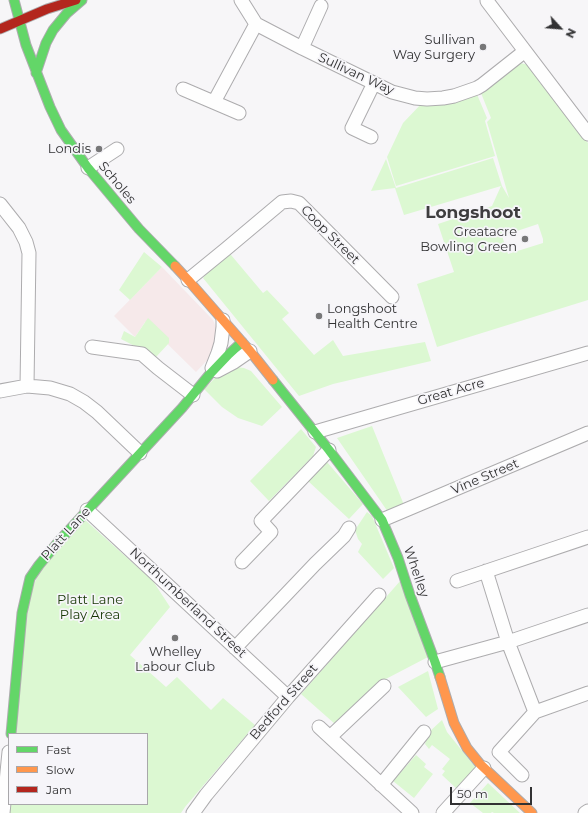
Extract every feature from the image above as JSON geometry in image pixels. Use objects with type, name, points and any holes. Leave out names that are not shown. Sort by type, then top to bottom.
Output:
[{"type":"main road","name":"Scholes","points":[[14,0],[36,73],[61,130],[88,168],[139,229],[188,280],[246,346]]},
{"type":"main road","points":[[0,29],[47,9],[76,0]]},
{"type":"main road","points":[[36,73],[46,43],[53,30],[67,13],[82,0]]},
{"type":"main road","name":"Whelley","points":[[246,346],[315,432],[382,520],[398,558],[435,662],[454,723],[467,748],[484,768],[532,813]]},
{"type":"main road","name":"Platt Lane","points":[[11,733],[22,613],[30,578],[59,541],[182,408],[209,375]]},
{"type":"street","points":[[214,102],[256,24],[241,0]]},
{"type":"street","points":[[487,1],[588,134]]},
{"type":"street","points":[[302,48],[321,6]]},
{"type":"street","name":"Sullivan Way","points":[[256,24],[392,92],[415,98],[435,99],[466,93],[482,86],[525,51]]},
{"type":"street","points":[[371,137],[352,128],[374,83]]},
{"type":"street","points":[[183,89],[239,113]]},
{"type":"street","points":[[88,168],[118,149]]},
{"type":"street","name":"Coop Street","points":[[188,280],[282,202],[291,201],[299,204],[306,210],[392,297]]},
{"type":"street","points":[[0,204],[19,228],[26,242],[29,253],[27,386]]},
{"type":"street","name":"Platt Lane","points":[[209,375],[220,348],[223,320]]},
{"type":"street","name":"Platt Lane","points":[[209,375],[234,362],[246,346]]},
{"type":"street","points":[[92,347],[142,354],[193,395]]},
{"type":"street","name":"Great Acre","points":[[315,432],[588,354]]},
{"type":"street","points":[[0,391],[27,386],[50,388],[70,394],[97,412],[140,453]]},
{"type":"street","name":"Vine Street","points":[[382,520],[588,434]]},
{"type":"street","points":[[242,562],[271,532],[261,521],[329,450]]},
{"type":"street","name":"Northumberland Street","points":[[88,510],[288,697]]},
{"type":"street","points":[[235,648],[310,570],[348,535]]},
{"type":"street","points":[[457,581],[588,536]]},
{"type":"street","points":[[486,571],[508,642],[535,712]]},
{"type":"street","name":"Bedford Street","points":[[193,813],[206,794],[288,697],[380,595]]},
{"type":"street","points":[[435,662],[508,642],[588,615]]},
{"type":"street","points":[[330,737],[384,686]]},
{"type":"street","points":[[522,775],[499,752],[535,712],[588,693]]},
{"type":"street","points":[[319,727],[412,813]]},
{"type":"street","points":[[381,785],[424,732]]},
{"type":"street","points":[[2,813],[8,761]]},
{"type":"street","points":[[444,813],[484,768]]},
{"type":"street","points":[[585,813],[588,810]]},
{"type":"shaded area","points":[[162,267],[213,320],[216,327],[218,342],[215,352],[196,372],[145,322],[135,337],[114,316]]},
{"type":"green space","points":[[520,63],[529,65],[540,83],[548,89],[588,143],[588,300],[437,347],[417,284],[454,272],[438,224],[492,206],[501,186],[404,215],[395,188],[371,191],[386,159],[396,188],[493,158],[502,186],[509,198],[487,122],[491,118],[481,93]],"holes":[[[538,224],[543,243],[508,254],[501,233],[508,234]]]},
{"type":"green space","points":[[476,92],[487,118],[485,121],[495,156],[396,186],[387,157],[403,123],[423,102]]},
{"type":"green space","points":[[226,249],[263,293],[267,290],[289,313],[282,319],[314,355],[333,340],[343,356],[425,342],[431,361],[333,384],[299,396],[203,278]]},
{"type":"green space","points":[[144,252],[162,267],[130,300],[119,290]]},
{"type":"green space","points":[[148,318],[169,338],[169,343],[156,357],[121,339],[124,331],[135,337]]},
{"type":"green space","points":[[236,367],[251,371],[282,407],[262,426],[238,418],[222,407],[204,389],[215,378]]},
{"type":"green space","points":[[372,426],[404,505],[388,512],[337,438]]},
{"type":"green space","points":[[301,429],[316,447],[313,456],[269,501],[250,481]]},
{"type":"green space","points":[[327,462],[363,504],[349,519],[308,481]]},
{"type":"green space","points":[[367,512],[372,516],[394,568],[383,579],[358,552],[362,544],[358,539],[355,530]]},
{"type":"green space","name":"Platt Lane Play Area","points":[[85,520],[153,581],[170,607],[130,655],[166,687],[177,677],[211,710],[223,698],[255,725],[181,813],[4,813],[8,805],[148,805],[148,733],[12,733],[25,612],[40,567]]},
{"type":"green space","points":[[401,580],[428,657],[382,681],[335,724],[301,694]]},
{"type":"green space","points":[[428,671],[438,709],[426,717],[398,687]]},
{"type":"green space","points":[[442,720],[447,732],[476,768],[458,790],[442,775],[445,771],[442,769],[450,759],[432,745],[429,749],[425,744],[430,735],[428,733]]},
{"type":"green space","points":[[416,755],[426,764],[424,767],[433,774],[414,798],[393,781]]},
{"type":"green space","points":[[488,783],[520,813],[483,813],[470,803]]},
{"type":"traffic: fast","points":[[14,0],[26,45],[50,107],[61,130],[88,168],[139,229],[175,266]]},
{"type":"traffic: fast","points":[[36,73],[46,43],[53,30],[67,13],[82,0]]},
{"type":"traffic: fast","points":[[11,733],[22,613],[30,578],[59,541],[182,408],[209,375],[242,342]]},
{"type":"traffic: fast","points":[[273,380],[382,520],[398,558],[440,677]]},
{"type":"traffic: slow","points":[[175,266],[250,351],[273,380]]},
{"type":"traffic: slow","points":[[440,677],[454,723],[467,748],[480,764],[532,813]]},
{"type":"traffic: jam","points":[[0,29],[47,9],[76,0]]},
{"type":"place","name":"Sullivan Way Surgery","points":[[483,47]]},
{"type":"place","name":"Londis","points":[[99,149]]},
{"type":"place","name":"Greatacre Bowling Green","points":[[525,239]]},
{"type":"place","name":"Longshoot Health Centre","points":[[319,316]]},
{"type":"place","name":"Whelley Labour Club","points":[[175,638]]},
{"type":"district","name":"Longshoot","points":[[473,213]]}]
